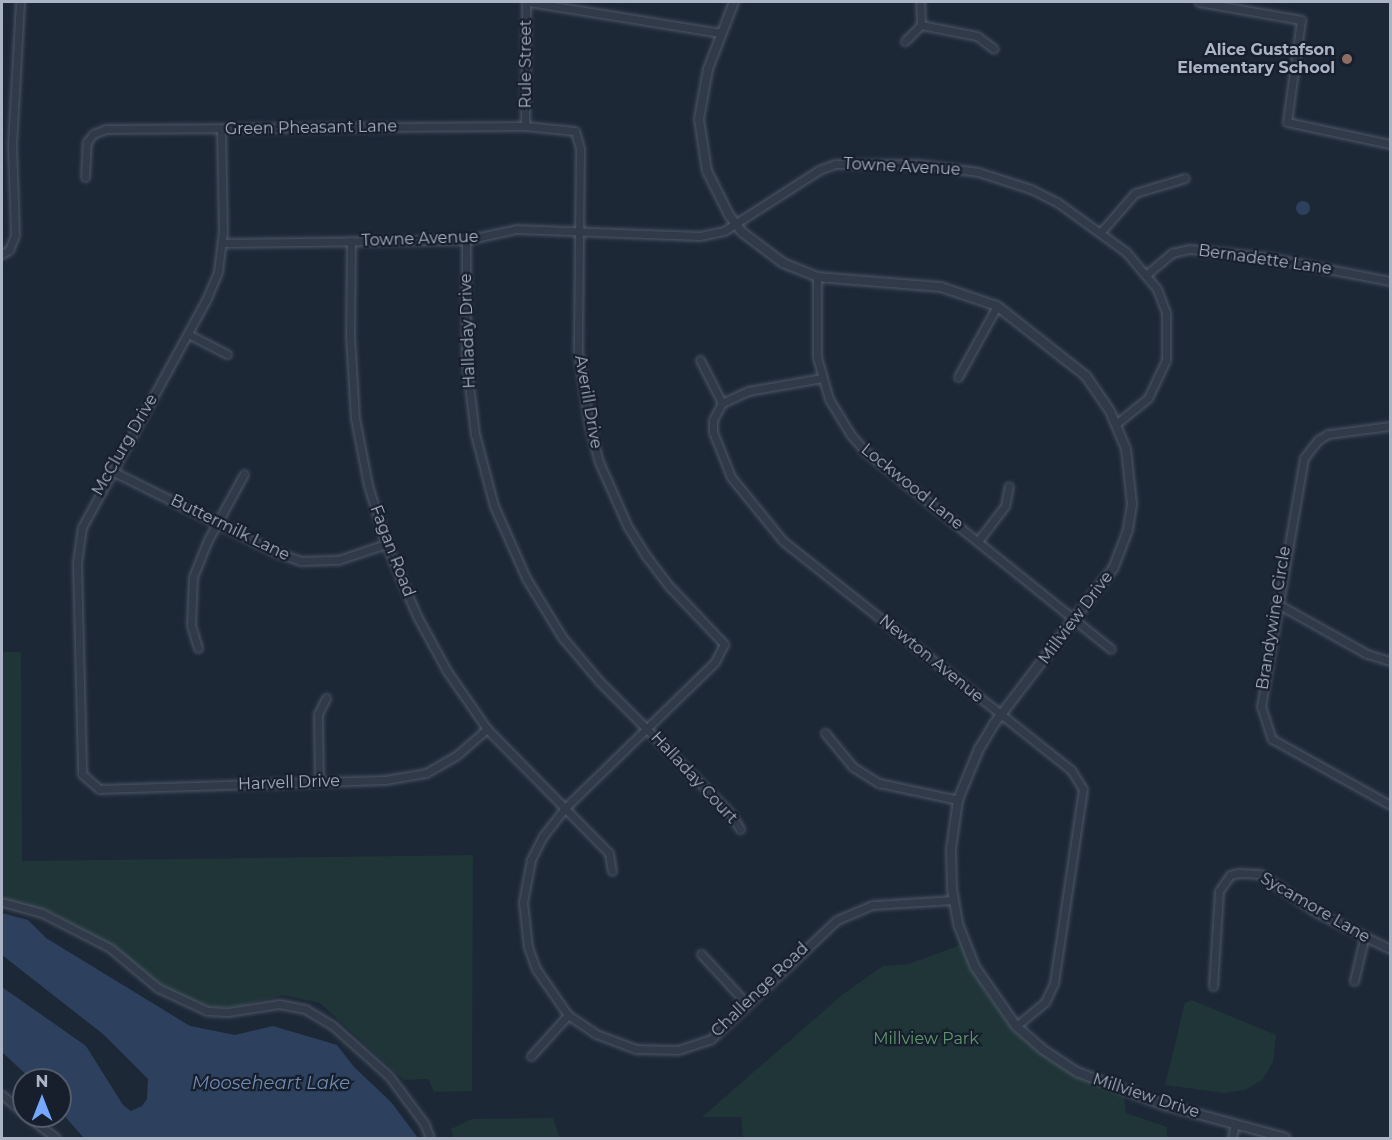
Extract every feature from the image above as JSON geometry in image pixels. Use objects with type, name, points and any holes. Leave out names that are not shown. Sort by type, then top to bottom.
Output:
[{"type":"street","points":[[2,254],[9,250],[15,235],[13,124],[20,2]]},
{"type":"street","points":[[527,2],[721,33]]},
{"type":"street","name":"Rule Street","points":[[525,126],[527,2]]},
{"type":"street","name":"Millview Drive","points":[[734,2],[703,87],[700,140],[713,186],[736,224],[767,253],[818,277],[941,287],[997,306],[1086,376],[1117,423],[1131,477],[1128,530],[1114,567],[1077,620],[1002,715],[979,749],[958,800],[951,849],[954,900],[975,967],[1016,1026],[1059,1062],[1093,1079],[1164,1105],[1286,1138]]},
{"type":"street","points":[[905,41],[921,25],[921,2]]},
{"type":"street","points":[[1199,2],[1218,3],[1301,20],[1286,114],[1292,125],[1390,144]]},
{"type":"street","points":[[921,25],[977,36],[993,49]]},
{"type":"street","name":"Green Pheasant Lane","points":[[85,177],[87,142],[99,131],[525,126],[575,131]]},
{"type":"street","name":"McClurg Drive","points":[[82,774],[78,552],[86,516],[188,334],[218,272],[222,243],[221,129]]},
{"type":"street","name":"Averill Drive","points":[[575,131],[580,148],[578,351],[589,425],[599,462],[613,497],[647,557],[695,616],[718,636]]},
{"type":"street","name":"Towne Avenue","points":[[222,243],[466,240],[516,229],[700,236],[724,231],[819,170],[850,162],[978,172],[1031,189],[1100,232],[1147,273],[1166,313],[1166,360],[1148,398],[1117,423]]},
{"type":"street","points":[[1100,232],[1135,193],[1185,178]]},
{"type":"street","name":"Halladay Drive","points":[[466,240],[466,360],[475,434],[494,506],[526,578],[562,637],[599,681],[647,728]]},
{"type":"street","name":"Fagan Road","points":[[351,241],[350,335],[356,418],[368,485],[386,543],[427,634],[487,729],[609,853],[612,871]]},
{"type":"street","name":"Bernadette Lane","points":[[1147,273],[1172,253],[1190,249],[1260,256],[1390,281]]},
{"type":"street","name":"Lockwood Lane","points":[[818,277],[815,336],[822,378],[839,419],[866,452],[1111,649]]},
{"type":"street","points":[[958,377],[997,306]]},
{"type":"street","points":[[188,334],[227,354]]},
{"type":"street","points":[[700,360],[723,403],[748,391],[822,378]]},
{"type":"street","name":"Newton Avenue","points":[[723,403],[713,420],[715,444],[731,477],[765,522],[1071,770],[1084,797],[1054,983],[1045,1002],[1016,1026]]},
{"type":"street","name":"Brandywine Circle","points":[[1390,426],[1328,434],[1310,448],[1298,478],[1261,706],[1272,739],[1390,805]]},
{"type":"street","name":"Buttermilk Lane","points":[[112,471],[301,561],[338,560],[386,543]]},
{"type":"street","points":[[198,648],[191,625],[193,577],[217,522],[244,474]]},
{"type":"street","points":[[978,541],[1005,506],[1009,486]]},
{"type":"street","points":[[1276,603],[1367,654],[1390,661]]},
{"type":"street","name":"Challenge Road","points":[[718,636],[724,644],[722,654],[565,808],[543,836],[531,860],[523,902],[526,936],[536,969],[568,1015],[596,1034],[636,1048],[678,1050],[711,1039],[837,920],[872,905],[954,900]]},
{"type":"street","points":[[319,781],[318,714],[326,698]]},
{"type":"street","name":"Halladay Court","points":[[647,728],[730,813],[740,829]]},
{"type":"street","name":"Harvell Drive","points":[[82,774],[99,789],[385,780],[426,772],[457,755],[487,729]]},
{"type":"street","points":[[825,733],[853,766],[879,783],[958,800]]},
{"type":"street","name":"Sycamore Lane","points":[[1214,986],[1219,891],[1230,875],[1239,873],[1260,874],[1364,939],[1390,949]]},
{"type":"street","points":[[2,902],[42,913],[110,948],[158,988],[207,1011],[228,1012],[279,1004],[305,1009],[332,1025],[389,1076],[424,1123],[430,1138]]},
{"type":"street","points":[[1354,981],[1364,939]]},
{"type":"street","points":[[701,954],[747,1004]]},
{"type":"street","points":[[531,1056],[568,1015]]},
{"type":"street","points":[[1232,1138],[1235,1123]]},
{"type":"street","points":[[43,1128],[56,1138]]},
{"type":"green space","points":[[2,652],[21,652],[22,861],[473,855],[472,1091],[434,1092],[428,1079],[404,1080],[320,1003],[283,995],[239,1006],[214,1008],[183,997],[153,980],[107,944],[51,912],[2,899]]},
{"type":"green space","name":"Millview Park","points":[[963,944],[984,990],[1015,1032],[1078,1076],[1124,1096],[1126,1113],[1167,1127],[1167,1138],[743,1138],[741,1117],[702,1117],[842,995],[883,966],[909,964]]},
{"type":"green space","points":[[1192,1000],[1276,1035],[1273,1062],[1262,1080],[1245,1090],[1224,1093],[1165,1085],[1185,1003]]},
{"type":"green space","points":[[553,1118],[560,1138],[453,1138],[451,1129],[472,1119]]},
{"type":"water","points":[[1303,201],[1308,203],[1310,208],[1308,213],[1303,215],[1298,213],[1296,208],[1298,203]]},
{"type":"water","name":"Mooseheart Lake","points":[[2,913],[28,920],[46,938],[190,1026],[235,1035],[273,1026],[337,1045],[354,1067],[391,1102],[418,1138],[84,1138],[72,1124],[72,1068],[19,1068],[2,1052],[2,987],[86,1046],[123,1105],[131,1111],[142,1106],[147,1099],[148,1079],[103,1034],[2,955]]},
{"type":"place","name":"Alice Gustafson Elementary School","points":[[1347,59]]}]
